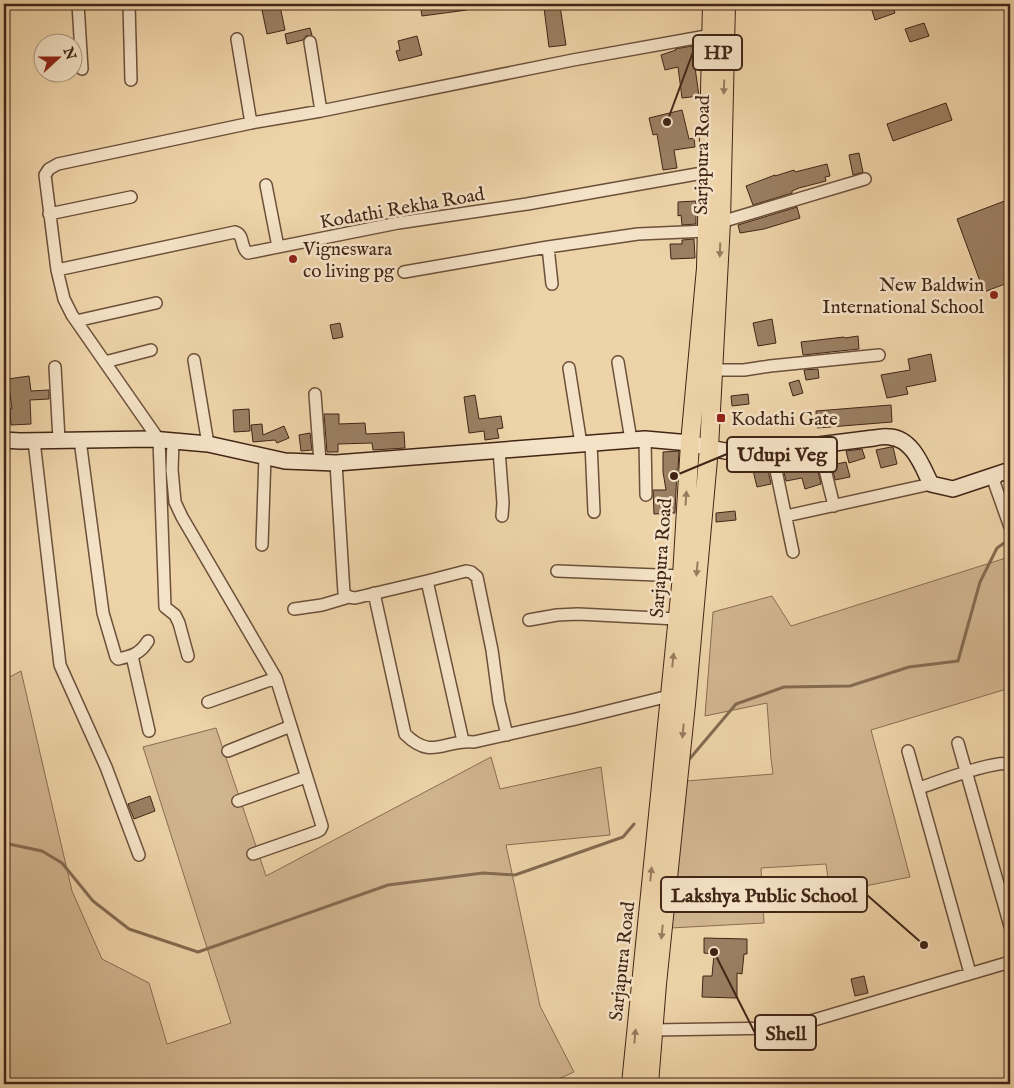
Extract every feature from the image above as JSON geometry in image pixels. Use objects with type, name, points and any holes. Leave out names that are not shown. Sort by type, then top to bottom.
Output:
[{"type":"main road","name":"Sarjapura Road","points":[[631,1084],[682,576],[690,443],[706,268],[714,226],[708,172],[712,4]]},
{"type":"main road","name":"Sarjapura Road","points":[[649,1084],[686,704],[713,381],[714,226],[722,132],[726,4]]},
{"type":"street","points":[[78,4],[80,32]]},
{"type":"street","points":[[129,4],[131,80]]},
{"type":"street","points":[[253,854],[320,830],[322,826],[276,678],[187,526],[175,502],[172,470],[166,440],[105,362],[76,321],[64,299],[56,270],[44,175],[49,169],[58,164],[251,123],[712,35]]},
{"type":"street","points":[[237,39],[251,123]]},
{"type":"street","points":[[310,42],[321,111]]},
{"type":"street","name":"Kodathi Rekha Road","points":[[56,270],[234,232],[238,233],[241,237],[244,250],[248,253],[398,223],[527,204],[708,172]]},
{"type":"street","points":[[404,272],[548,247],[638,234],[714,226],[865,179]]},
{"type":"street","points":[[266,185],[278,248]]},
{"type":"street","points":[[49,214],[131,197]]},
{"type":"street","points":[[548,247],[552,284]]},
{"type":"street","points":[[76,321],[156,303]]},
{"type":"street","points":[[105,362],[151,350]]},
{"type":"street","points":[[713,370],[744,370],[879,355]]},
{"type":"street","points":[[194,360],[208,444]]},
{"type":"street","points":[[618,362],[638,440],[646,494]]},
{"type":"street","points":[[55,367],[59,440]]},
{"type":"street","points":[[569,368],[586,444],[594,512]]},
{"type":"street","points":[[315,394],[320,462]]},
{"type":"street","points":[[4,440],[166,440],[208,444],[285,461],[336,463],[638,440],[690,443],[731,452],[762,452],[891,437],[903,441],[914,452],[931,484]]},
{"type":"street","points":[[80,440],[103,613],[116,657],[118,659],[132,656],[145,647],[148,641]]},
{"type":"street","points":[[166,440],[165,607],[175,615],[188,656]]},
{"type":"street","points":[[34,441],[60,665],[106,767],[139,855]]},
{"type":"street","points":[[819,445],[834,506]]},
{"type":"street","points":[[499,450],[503,504],[502,516]]},
{"type":"street","points":[[772,451],[794,552]]},
{"type":"street","points":[[262,545],[265,456]]},
{"type":"street","points":[[336,463],[344,593],[349,597]]},
{"type":"street","points":[[786,516],[931,484],[953,489],[1005,472]]},
{"type":"street","points":[[1005,472],[994,482],[1010,527]]},
{"type":"street","points":[[294,609],[322,605],[349,597],[355,598],[374,594],[466,571],[471,572],[477,578],[491,644],[499,702],[507,735]]},
{"type":"street","points":[[557,571],[682,576]]},
{"type":"street","points":[[427,581],[463,741]]},
{"type":"street","points":[[374,594],[405,734],[413,742],[424,748],[437,748],[463,741],[474,742],[507,735],[669,696]]},
{"type":"street","points":[[529,620],[557,615],[578,614],[677,619]]},
{"type":"street","points":[[132,656],[149,731]]},
{"type":"street","points":[[208,702],[276,678]]},
{"type":"street","points":[[228,751],[291,726]]},
{"type":"street","points":[[958,743],[1010,926]]},
{"type":"street","points":[[908,751],[970,974]]},
{"type":"street","points":[[919,788],[986,767],[1010,764]]},
{"type":"street","points":[[238,801],[306,777]]},
{"type":"street","points":[[653,1030],[787,1028],[1010,962]]},
{"type":"shaded area","points":[[1009,557],[1010,688],[871,730],[910,877],[830,893],[826,864],[761,868],[764,923],[670,928],[686,781],[773,774],[767,703],[705,716],[713,612],[772,596],[791,626]]},
{"type":"shaded area","points":[[21,671],[72,891],[102,959],[149,983],[167,1044],[231,1023],[143,747],[216,728],[266,876],[491,757],[500,789],[601,767],[610,835],[506,845],[540,1006],[574,1072],[547,1084],[4,1084],[4,680]]},
{"type":"building","points":[[420,4],[466,4],[467,10],[422,16]]},
{"type":"building","points":[[870,4],[892,4],[895,13],[875,20]]},
{"type":"building","points":[[280,6],[285,30],[267,34],[262,10]]},
{"type":"building","points":[[560,6],[566,45],[549,47],[544,8]]},
{"type":"building","points":[[924,23],[929,36],[910,42],[905,29]]},
{"type":"building","points":[[310,28],[312,35],[306,36],[303,40],[287,44],[285,34]]},
{"type":"building","points":[[417,36],[422,55],[399,61],[396,51],[400,50],[398,41]]},
{"type":"building","points":[[692,46],[699,96],[682,98],[678,67],[665,70],[661,55],[675,49]]},
{"type":"building","points":[[946,103],[952,120],[893,141],[887,124]]},
{"type":"building","points":[[682,110],[689,139],[694,138],[695,147],[674,150],[677,168],[663,170],[657,134],[653,135],[649,118]]},
{"type":"building","points":[[859,153],[863,172],[853,175],[849,155]]},
{"type":"building","points":[[827,164],[830,176],[825,177],[826,181],[799,188],[792,191],[792,193],[753,205],[746,186],[775,175]]},
{"type":"building","points":[[1010,199],[1010,282],[984,292],[957,219]]},
{"type":"building","points":[[696,201],[696,224],[682,225],[681,215],[678,216],[678,202]]},
{"type":"building","points":[[797,207],[800,218],[764,229],[740,233],[738,225]]},
{"type":"building","points":[[694,239],[695,258],[671,259],[670,244],[682,244],[682,240]]},
{"type":"building","points":[[772,319],[776,343],[758,346],[753,323]]},
{"type":"building","points":[[340,323],[343,337],[333,339],[330,325]]},
{"type":"building","points":[[858,336],[859,349],[803,355],[801,342]]},
{"type":"building","points":[[931,354],[936,381],[906,387],[908,394],[887,398],[881,375],[910,370],[908,359]]},
{"type":"building","points":[[818,369],[819,378],[806,380],[804,370]]},
{"type":"building","points":[[29,376],[31,391],[49,390],[49,399],[30,400],[31,424],[11,425],[10,409],[12,409],[8,379]]},
{"type":"building","points":[[799,380],[803,393],[793,396],[789,383]]},
{"type":"building","points":[[748,394],[749,404],[732,406],[731,396]]},
{"type":"building","points":[[475,395],[479,419],[501,416],[503,428],[497,429],[499,438],[485,440],[484,431],[469,433],[464,397]]},
{"type":"building","points":[[891,405],[892,422],[817,428],[816,411]]},
{"type":"building","points":[[249,409],[250,431],[234,432],[233,410]]},
{"type":"building","points":[[324,414],[339,414],[339,424],[365,423],[366,434],[404,432],[405,448],[373,450],[372,443],[338,444],[338,452],[327,452]]},
{"type":"building","points":[[262,424],[263,435],[284,426],[289,438],[277,443],[275,440],[253,442],[251,425]]},
{"type":"building","points":[[310,433],[312,450],[301,451],[299,435]]},
{"type":"building","points":[[893,447],[897,464],[881,468],[876,450]]},
{"type":"building","points":[[862,449],[865,458],[849,463],[846,451]]},
{"type":"building","points":[[679,451],[675,513],[654,514],[653,490],[666,490],[663,472],[663,452]]},
{"type":"building","points":[[814,455],[821,484],[805,489],[802,478],[786,481],[781,459]]},
{"type":"building","points":[[766,461],[771,484],[757,487],[751,462]]},
{"type":"building","points":[[846,462],[850,477],[835,480],[832,465]]},
{"type":"building","points":[[735,511],[736,520],[716,522],[716,513]]},
{"type":"building","points":[[150,796],[155,811],[134,819],[128,804]]},
{"type":"building","points":[[704,938],[747,939],[747,954],[744,954],[742,974],[737,973],[737,998],[702,997],[703,976],[712,976],[714,954],[704,953]]},
{"type":"building","points":[[864,976],[868,993],[855,996],[851,979]]},
{"type":"waterway","points":[[687,762],[736,704],[784,687],[850,686],[909,667],[958,661],[980,582],[997,548],[1010,539]]},
{"type":"waterway","points":[[4,843],[42,851],[62,863],[93,901],[129,929],[198,952],[388,885],[483,873],[515,875],[623,837],[634,824]]},
{"type":"place","name":"HP","points":[[667,122]]},
{"type":"place","name":"Vigneswara co living pg","points":[[293,259]]},
{"type":"place","name":"New Baldwin International School","points":[[994,295]]},
{"type":"place","name":"Kodathi Gate","points":[[721,418]]},
{"type":"place","name":"Udupi Veg","points":[[674,476]]},
{"type":"place","name":"Lakshya Public School","points":[[924,945]]},
{"type":"place","name":"Shell","points":[[714,952]]}]
